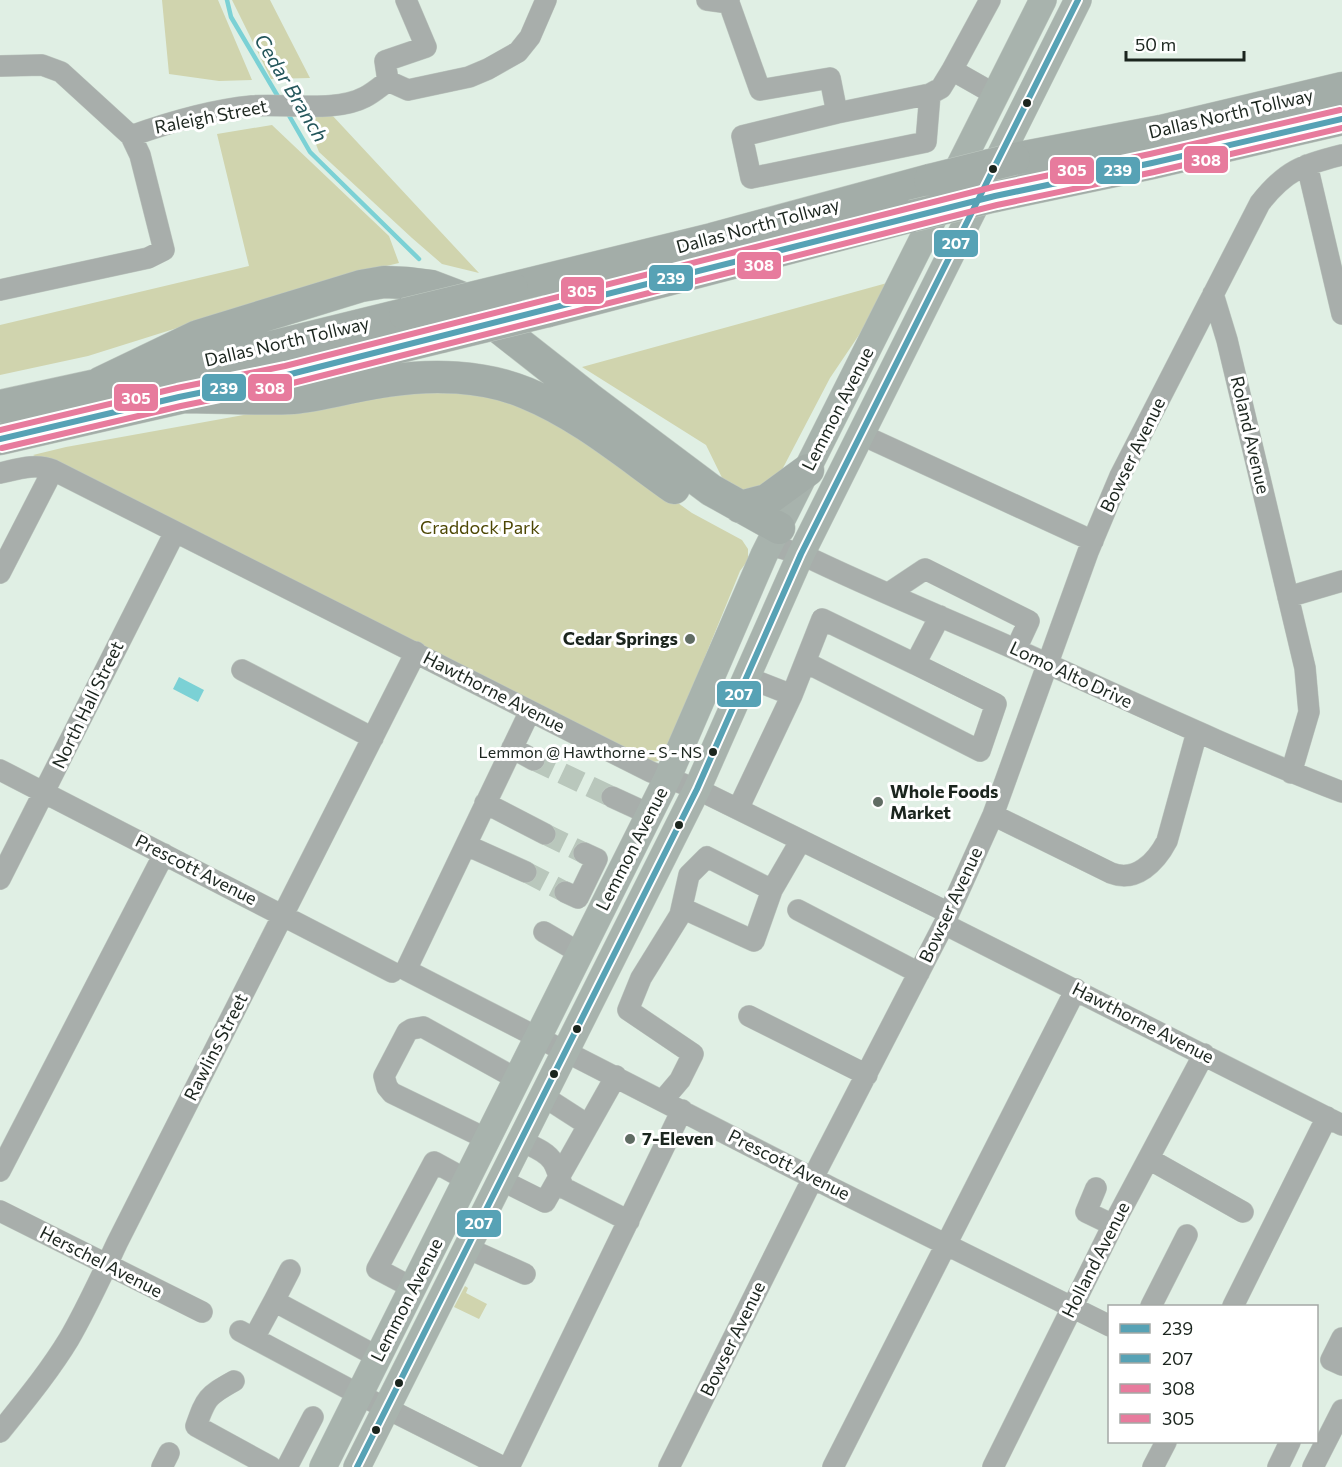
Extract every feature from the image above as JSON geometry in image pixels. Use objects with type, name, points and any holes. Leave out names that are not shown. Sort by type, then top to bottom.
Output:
[{"type":"highway","name":"Dallas North Tollway","points":[[0,406],[271,347],[712,239],[1014,159],[1161,130],[1342,88]]},
{"type":"highway","name":"Dallas North Tollway","points":[[0,439],[441,338],[995,196],[1342,119]]},
{"type":"highway","points":[[100,383],[198,336],[361,286],[384,282],[431,286],[460,297],[591,400],[711,490],[740,507],[774,537]]},
{"type":"highway","points":[[179,397],[294,398],[419,377],[456,378],[492,383],[524,392],[562,409],[703,508],[774,537]]},
{"type":"highway","points":[[740,507],[767,500],[808,470]]},
{"type":"main road","name":"Lemmon Avenue","points":[[323,1467],[650,814],[774,537],[1043,0]]},
{"type":"main road","name":"Lemmon Avenue","points":[[357,1467],[698,789],[801,554],[1078,0]]},
{"type":"main road","points":[[996,95],[1021,113]]},
{"type":"street","name":"Raleigh Street","points":[[0,66],[42,65],[61,72],[131,136],[165,124],[228,110],[277,104],[324,106],[349,103],[365,98],[387,71],[426,47],[406,0]]},
{"type":"street","points":[[387,71],[408,90],[469,77],[488,69],[518,52],[530,37],[546,0]]},
{"type":"street","points":[[707,0],[729,1],[760,90],[830,78],[837,113]]},
{"type":"street","points":[[930,94],[926,142],[751,178],[742,136],[930,94],[941,88],[990,0]]},
{"type":"street","points":[[952,70],[996,95]]},
{"type":"street","points":[[0,290],[148,258],[164,250],[140,155],[131,136]]},
{"type":"street","points":[[1213,294],[1260,203],[1276,183],[1293,171],[1307,165],[1342,155]]},
{"type":"street","points":[[1307,165],[1342,314]]},
{"type":"street","name":"Bowser Avenue","points":[[669,1467],[947,918],[993,814],[1093,541],[1120,476],[1213,294]]},
{"type":"street","name":"Roland Avenue","points":[[1213,294],[1227,340],[1305,668],[1309,712],[1292,772]]},
{"type":"street","points":[[862,435],[1093,541]]},
{"type":"street","points":[[0,473],[31,466],[48,468],[0,573]]},
{"type":"street","name":"Hawthorne Avenue","points":[[48,468],[667,779],[698,789],[801,840],[1076,989],[1335,1121]]},
{"type":"street","name":"North Hall Street","points":[[0,879],[175,532]]},
{"type":"street","name":"Lomo Alto Drive","points":[[774,537],[801,554],[1126,701],[1342,792]]},
{"type":"street","points":[[890,593],[925,569],[1029,621],[1016,650]]},
{"type":"street","points":[[1288,597],[1342,581]]},
{"type":"street","points":[[915,664],[940,616]]},
{"type":"street","points":[[738,809],[792,695],[805,662],[822,619],[996,704],[980,751],[805,662]]},
{"type":"street","name":"Rawlins Street","points":[[0,1432],[44,1377],[69,1340],[416,652]]},
{"type":"street","points":[[242,670],[373,738]]},
{"type":"street","points":[[746,676],[792,695]]},
{"type":"street","points":[[399,971],[465,845],[530,711]]},
{"type":"street","points":[[993,814],[1111,873],[1119,876],[1138,872],[1159,856],[1167,841],[1197,732]]},
{"type":"street","points":[[512,748],[534,759]]},
{"type":"street","name":"Prescott Avenue","points":[[0,770],[284,915],[538,1037],[813,1179],[1108,1325]]},
{"type":"street","points":[[612,797],[650,814]]},
{"type":"street","points":[[485,803],[545,834]]},
{"type":"street","points":[[652,880],[682,903],[754,941],[772,890],[801,840]]},
{"type":"street","points":[[465,845],[526,872]]},
{"type":"street","points":[[565,892],[578,898],[597,859],[584,853]]},
{"type":"street","points":[[0,1171],[164,854]]},
{"type":"street","points":[[663,1100],[680,1080],[693,1054],[628,1010],[641,978],[680,915],[689,875],[707,857],[772,890]]},
{"type":"street","points":[[798,910],[919,973]]},
{"type":"street","points":[[544,932],[580,953]]},
{"type":"street","points":[[833,1467],[1076,989]]},
{"type":"street","points":[[749,1016],[867,1076]]},
{"type":"street","points":[[488,1139],[392,1093],[384,1082],[385,1071],[407,1032],[423,1027],[518,1079]]},
{"type":"street","name":"Holland Avenue","points":[[993,1467],[1071,1306],[1204,1054]]},
{"type":"street","points":[[501,1179],[545,1202],[616,1076]]},
{"type":"street","points":[[543,1096],[588,1125]]},
{"type":"street","points":[[509,1467],[682,1110]]},
{"type":"street","points":[[1234,1305],[1335,1121]]},
{"type":"street","points":[[521,1141],[546,1154],[553,1161],[564,1188],[628,1221]]},
{"type":"street","points":[[1149,1159],[1243,1212]]},
{"type":"street","points":[[413,1288],[377,1269],[434,1162],[467,1180]]},
{"type":"street","points":[[1096,1188],[1086,1212],[1113,1225]]},
{"type":"street","name":"Herschel Avenue","points":[[0,1211],[202,1312]]},
{"type":"street","points":[[1152,1305],[1187,1235]]},
{"type":"street","points":[[467,1248],[525,1275]]},
{"type":"street","points":[[290,1270],[274,1301],[247,1335],[503,1467]]},
{"type":"street","points":[[274,1301],[378,1357]]},
{"type":"street","points":[[1342,1338],[1331,1360],[1342,1365]]},
{"type":"street","points":[[234,1381],[212,1393],[204,1404],[196,1426],[271,1467]]},
{"type":"street","points":[[1313,1467],[1342,1410]]},
{"type":"street","points":[[286,1467],[313,1417]]},
{"type":"street","points":[[1153,1467],[1165,1443]]},
{"type":"street","points":[[1278,1467],[1290,1443]]},
{"type":"green space","points":[[162,0],[218,0],[252,80],[219,81],[169,74]]},
{"type":"green space","points":[[232,0],[270,0],[310,78],[271,79]]},
{"type":"green space","points":[[331,114],[479,273],[442,264],[319,152],[306,119]]},
{"type":"green space","points":[[272,125],[389,236],[399,263],[340,277],[88,356],[0,375],[0,325],[249,266],[217,134]]},
{"type":"green space","points":[[887,283],[861,332],[830,378],[773,487],[729,492],[706,445],[582,367]]},
{"type":"green space","name":"Craddock Park","points":[[422,385],[535,406],[692,513],[742,540],[748,549],[748,560],[740,571],[667,750],[658,761],[653,762],[33,455],[66,447],[382,390]]},
{"type":"green space","points":[[465,1286],[468,1288],[466,1293],[487,1304],[479,1319],[454,1307]]},
{"type":"water","points":[[179,677],[204,690],[198,702],[173,689]]},
{"type":"waterway","name":"Cedar Branch","points":[[227,0],[231,17],[280,100]]},
{"type":"waterway","name":"Cedar Branch","points":[[287,112],[310,152],[419,259]]},
{"type":"tunnel","points":[[534,760],[612,797]]},
{"type":"tunnel","points":[[545,834],[584,853]]},
{"type":"tunnel","points":[[526,872],[565,892]]},
{"type":"transit line","name":"207","points":[[357,1467],[697,789],[801,554],[1078,0]]},
{"type":"transit line","name":"305","points":[[0,430],[177,388],[285,366],[993,187],[1340,110]]},
{"type":"transit line","name":"239","points":[[0,439],[179,397],[287,375],[995,196],[1342,119]]},
{"type":"transit line","name":"308","points":[[2,448],[181,406],[289,384],[997,205],[1154,172],[1342,128]]},
{"type":"place","name":"Cedar Springs","points":[[690,639]]},
{"type":"place","name":"Lemmon @ Hawthorne - S - NS","points":[[713,752]]},
{"type":"place","name":"Whole Foods Market","points":[[878,802]]},
{"type":"place","name":"7-Eleven","points":[[630,1139]]}]
